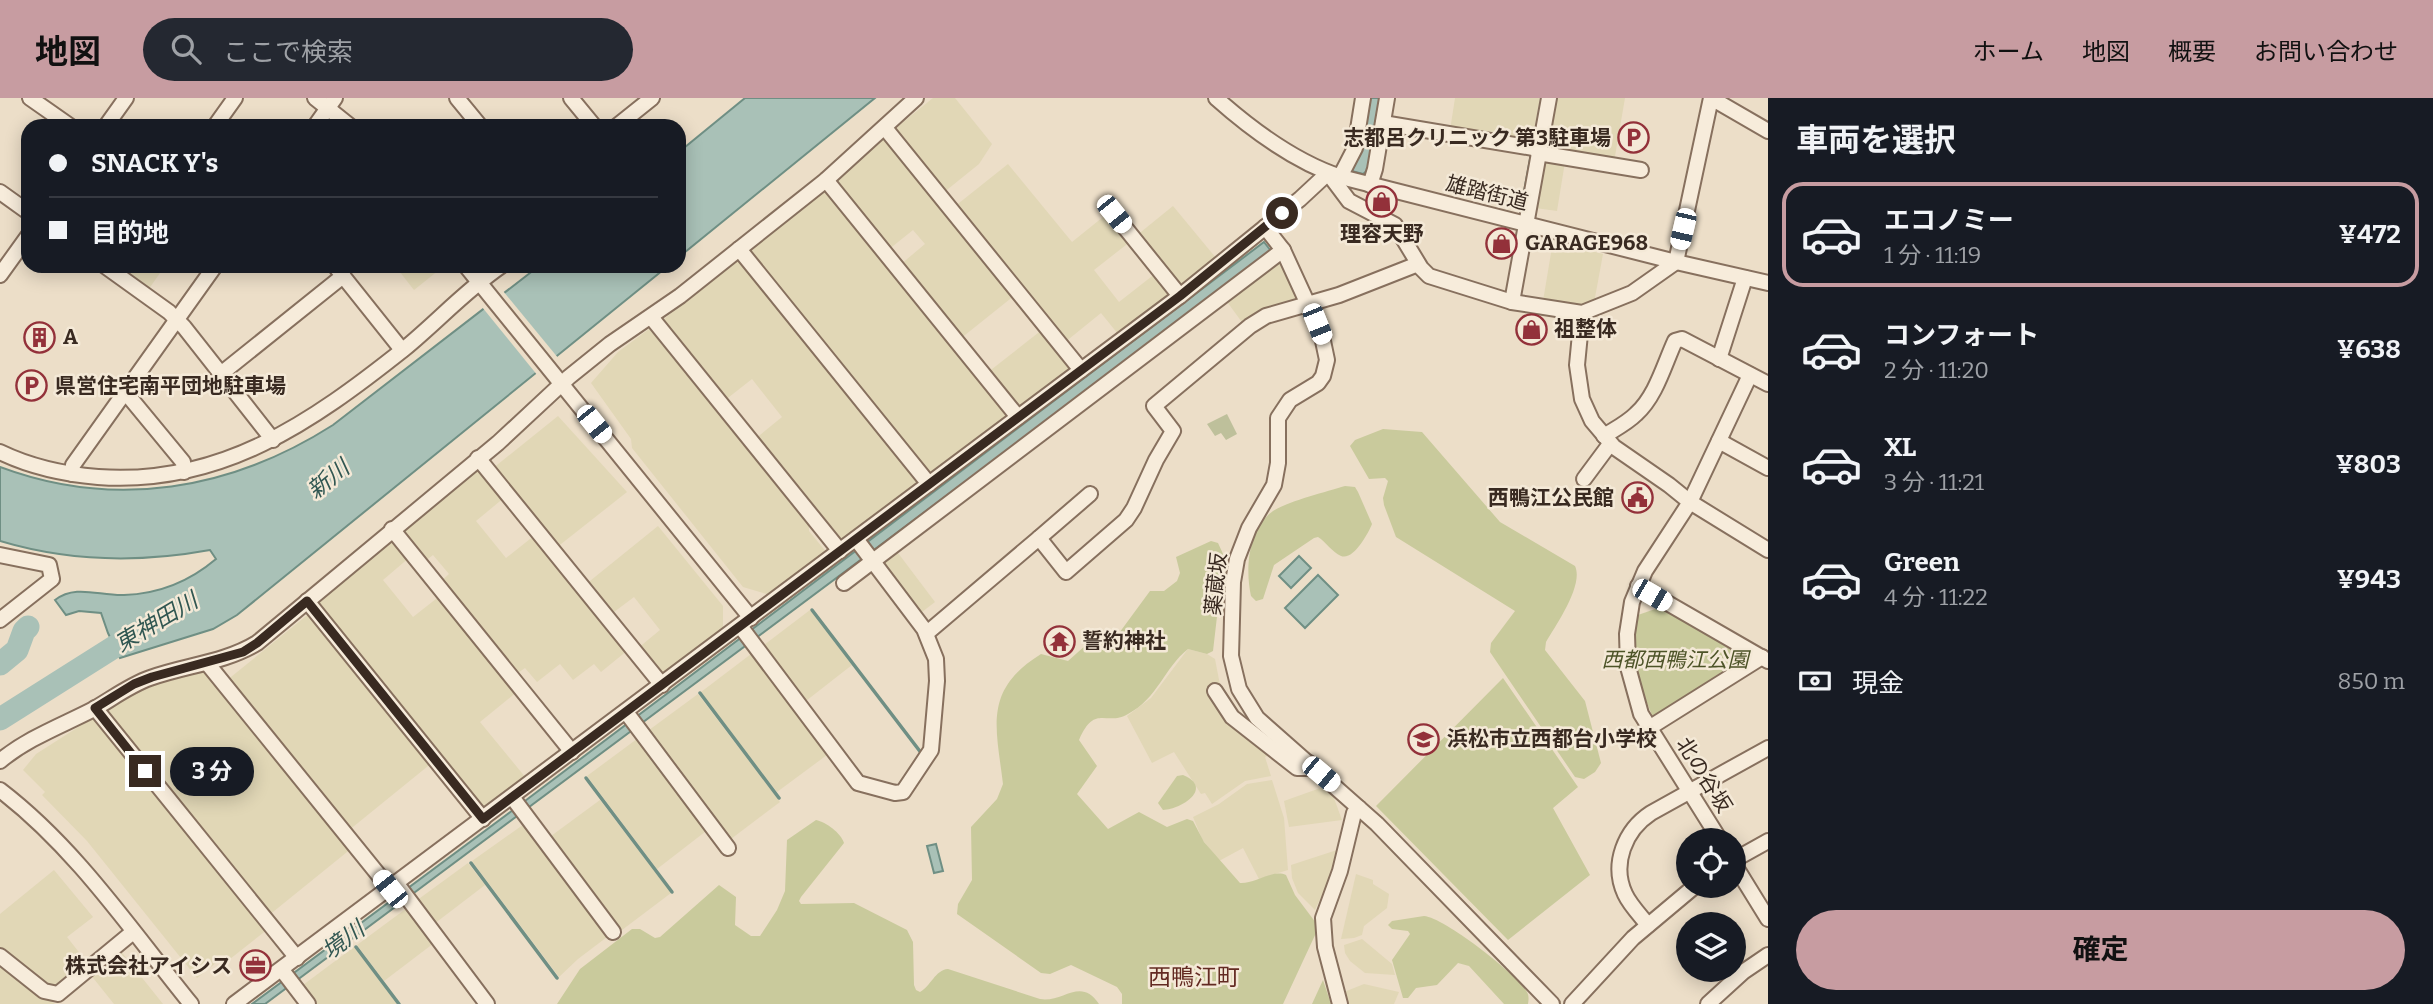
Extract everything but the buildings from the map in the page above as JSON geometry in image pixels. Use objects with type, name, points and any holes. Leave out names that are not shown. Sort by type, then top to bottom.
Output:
[{"type":"street","points":[[30,98],[60,119]]},
{"type":"street","points":[[111,119],[126,98]]},
{"type":"street","points":[[220,119],[235,98]]},
{"type":"street","points":[[315,98],[332,103],[345,119]]},
{"type":"street","points":[[457,98],[474,119]]},
{"type":"street","points":[[571,98],[588,119]]},
{"type":"street","points":[[626,119],[652,98]]},
{"type":"street","points":[[0,761],[29,740],[143,681],[235,655],[257,643],[478,458],[558,379],[650,317],[739,249],[826,180],[916,98]]},
{"type":"street","name":"雄踏街道","points":[[1216,98],[1269,139],[1336,175],[1525,225],[1768,283]]},
{"type":"street","points":[[844,583],[865,550],[929,484],[1336,175],[1355,148],[1363,98]]},
{"type":"street","points":[[1364,183],[1375,169],[1387,98]]},
{"type":"street","points":[[1513,302],[1549,98]]},
{"type":"street","points":[[1336,175],[1349,201],[1395,225],[1418,264],[1425,273],[1435,279],[1513,302],[1582,313],[1632,293],[1676,262],[1711,98],[1768,131]]},
{"type":"street","points":[[320,119],[332,103]]},
{"type":"street","points":[[1383,123],[1642,170]]},
{"type":"street","points":[[885,128],[1081,370]]},
{"type":"street","points":[[826,180],[1018,417]]},
{"type":"street","points":[[0,192],[21,207]]},
{"type":"street","points":[[1114,214],[1180,296]]},
{"type":"street","points":[[1265,228],[1283,250],[1307,306]]},
{"type":"street","points":[[0,275],[21,246]]},
{"type":"street","points":[[739,249],[929,484]]},
{"type":"street","points":[[234,1004],[287,977],[297,958],[396,887],[483,819],[518,805],[572,752],[628,715],[662,685],[747,630],[840,551],[865,550],[1283,250]]},
{"type":"street","points":[[1039,538],[1066,572],[1126,520],[1135,508],[1156,460],[1173,431],[1154,406],[1258,320],[1307,306],[1418,264]]},
{"type":"street","points":[[117,273],[177,319],[273,440]]},
{"type":"street","points":[[72,474],[73,464],[210,273]]},
{"type":"street","points":[[222,373],[337,273]]},
{"type":"street","points":[[341,273],[402,350]]},
{"type":"street","points":[[472,273],[558,379],[858,783],[899,793],[907,789],[930,754],[937,670],[927,633],[865,550]]},
{"type":"street","points":[[0,452],[37,467],[72,474],[128,478],[184,472],[225,461],[273,440],[323,409],[483,287],[495,273]]},
{"type":"street","points":[[1719,359],[1745,278]]},
{"type":"street","name":"薬蔵坂","points":[[1307,306],[1323,341],[1326,368],[1318,383],[1290,400],[1278,418],[1278,463],[1274,485],[1244,538],[1237,559],[1231,656],[1239,689],[1250,709],[1273,733],[1359,807],[1552,1004]]},
{"type":"street","points":[[1582,313],[1577,356],[1582,399],[1592,421],[1607,440],[1690,502],[1768,550]]},
{"type":"street","points":[[650,317],[840,551]]},
{"type":"street","points":[[1584,479],[1607,440],[1644,405],[1675,341],[1682,339],[1768,384]]},
{"type":"street","name":"北の谷坂","points":[[1713,828],[1641,714],[1631,683],[1626,650],[1629,618],[1638,586],[1654,556],[1690,502],[1749,375]]},
{"type":"street","points":[[124,393],[183,463],[184,472]]},
{"type":"street","points":[[1719,441],[1768,468]]},
{"type":"street","points":[[478,458],[662,685]]},
{"type":"street","points":[[927,633],[1090,494]]},
{"type":"street","points":[[392,529],[572,752]]},
{"type":"street","points":[[0,555],[49,565],[52,579],[0,620]]},
{"type":"street","points":[[1638,586],[1765,659],[1649,728]]},
{"type":"street","points":[[307,601],[483,819]]},
{"type":"street","points":[[207,663],[410,901],[487,1004]]},
{"type":"street","points":[[1215,691],[1232,717],[1297,768],[1306,768],[1310,763]]},
{"type":"street","points":[[95,708],[297,958]]},
{"type":"street","points":[[628,715],[729,848]]},
{"type":"street","points":[[1648,925],[1628,900],[1621,884],[1620,867],[1624,846],[1634,827],[1642,819],[1768,748]]},
{"type":"street","points":[[0,790],[57,841],[191,1004]]},
{"type":"street","points":[[518,805],[613,932]]},
{"type":"street","points":[[1340,1004],[1325,947],[1323,919],[1340,872],[1354,813],[1359,807]]},
{"type":"street","points":[[1746,855],[1768,841]]},
{"type":"street","points":[[1746,882],[1768,919]]},
{"type":"street","points":[[1573,1004],[1620,951],[1681,898]]},
{"type":"street","points":[[0,956],[44,991],[58,994],[133,932]]},
{"type":"street","points":[[1708,1004],[1735,979],[1768,955]]},
{"type":"street","points":[[287,977],[308,1004]]},
{"type":"shaded area","points":[[933,98],[955,98],[992,144],[979,164],[943,193],[892,131]]},
{"type":"shaded area","points":[[1455,98],[1540,98],[1532,141],[1450,130]]},
{"type":"shaded area","points":[[1556,98],[1625,98],[1614,162],[1550,151],[1546,147]]},
{"type":"shaded area","points":[[886,134],[1015,295],[960,339],[900,265],[925,244],[913,230],[888,250],[832,182]]},
{"type":"shaded area","points":[[1548,159],[1565,162],[1557,211],[1535,208],[1544,162]]},
{"type":"shaded area","points":[[1008,164],[1072,242],[1108,213],[1131,241],[1094,270],[1119,302],[1156,273],[1171,294],[1118,334],[1101,313],[1064,343],[954,207]]},
{"type":"shaded area","points":[[827,187],[1007,410],[1006,418],[932,473],[923,471],[746,251]]},
{"type":"shaded area","points":[[1173,206],[1216,258],[1181,287],[1136,236]]},
{"type":"shaded area","points":[[1553,241],[1603,254],[1594,303],[1581,307],[1543,301]]},
{"type":"shaded area","points":[[741,257],[918,476],[917,485],[839,544],[755,439],[782,417],[752,379],[724,401],[660,322]]},
{"type":"shaded area","points":[[1281,260],[1298,300],[1244,325],[1225,299]]},
{"type":"shaded area","points":[[124,273],[160,273],[148,290]]},
{"type":"shaded area","points":[[401,273],[435,273],[414,290]]},
{"type":"shaded area","points":[[653,326],[809,518],[809,531],[827,553],[770,595],[743,587],[632,448],[631,439],[591,383],[618,352]]},
{"type":"shaded area","points":[[1043,329],[1071,363],[1069,371],[1017,410],[987,373]]},
{"type":"shaded area","points":[[558,416],[627,492],[556,548],[492,469]]},
{"type":"shaded area","points":[[478,464],[505,497],[476,521],[506,558],[535,535],[628,650],[601,672],[594,664],[573,680],[560,664],[537,682],[525,668],[515,675],[440,582],[449,574],[433,555],[424,562],[400,529]]},
{"type":"shaded area","points":[[658,526],[723,606],[723,630],[660,678],[637,649],[660,630],[634,597],[610,615],[585,585]]},
{"type":"shaded area","points":[[391,536],[410,557],[383,580],[413,617],[441,595],[518,691],[480,722],[526,778],[482,811],[313,602]]},
{"type":"shaded area","points":[[895,549],[935,602],[918,615],[879,561]]},
{"type":"shaded area","points":[[810,610],[852,665],[802,704],[760,648]]},
{"type":"shaded area","points":[[311,612],[433,762],[348,831],[226,681]]},
{"type":"shaded area","points":[[1188,649],[1215,659],[1220,685],[1207,690],[1209,694],[1271,754],[1265,757],[1271,776],[1245,781],[1212,804],[1205,793],[1201,794],[1174,752],[1152,763],[1127,716],[1151,698]]},
{"type":"shaded area","points":[[755,651],[831,752],[777,792],[701,692]]},
{"type":"shaded area","points":[[203,669],[352,848],[268,916],[103,709],[137,689]]},
{"type":"shaded area","points":[[698,694],[780,802],[727,842],[645,733]]},
{"type":"shaded area","points":[[94,717],[268,929],[230,959],[226,955],[197,978],[87,841],[42,795],[45,792],[23,770],[36,754]]},
{"type":"shaded area","points":[[641,736],[710,828],[657,869],[587,776]]},
{"type":"shaded area","points":[[1272,780],[1284,818],[1288,870],[1259,879],[1243,848],[1219,861],[1202,839],[1193,817],[1219,804],[1247,784]]},
{"type":"shaded area","points":[[1326,786],[1331,790],[1342,820],[1289,827],[1284,801]]},
{"type":"shaded area","points":[[600,800],[671,893],[618,933],[547,839]]},
{"type":"shaded area","points":[[527,822],[611,934],[559,977],[472,861]]},
{"type":"shaded area","points":[[1337,850],[1329,880],[1315,910],[1298,893],[1292,878],[1291,865]]},
{"type":"shaded area","points":[[468,863],[485,885],[434,924],[416,901]]},
{"type":"shaded area","points":[[54,870],[93,917],[67,937],[89,965],[53,991],[0,951],[0,914]]},
{"type":"shaded area","points":[[1356,874],[1373,880],[1373,884],[1389,894],[1387,908],[1364,926],[1362,935],[1341,939]]},
{"type":"shaded area","points":[[407,908],[434,943],[384,981],[357,945]]},
{"type":"shaded area","points":[[1362,939],[1392,964],[1395,975],[1365,973],[1350,961],[1344,945]]},
{"type":"shaded area","points":[[354,947],[397,1004],[311,1004],[299,988]]},
{"type":"shaded area","points":[[119,949],[163,1004],[114,1004],[90,974]]},
{"type":"shaded area","points":[[0,960],[55,1004],[0,1004]]},
{"type":"shaded area","points":[[1364,984],[1399,992],[1394,1004],[1348,1004],[1344,992]]},
{"type":"green space","points":[[1227,414],[1237,434],[1226,440],[1221,433],[1215,436],[1207,424]]},
{"type":"green space","points":[[1383,429],[1422,432],[1500,522],[1575,566],[1576,583],[1546,642],[1545,650],[1585,701],[1601,763],[1595,772],[1584,779],[1575,777],[1490,652],[1491,643],[1515,611],[1396,537],[1383,498],[1388,481],[1385,478],[1369,479],[1350,446],[1355,440]]},
{"type":"green space","points":[[1345,486],[1355,487],[1372,524],[1360,546],[1350,555],[1341,556],[1318,537],[1314,538],[1274,565],[1263,599],[1256,601],[1251,596],[1248,574],[1250,550],[1258,528],[1273,511]]},
{"type":"green space","points":[[1211,541],[1218,543],[1224,556],[1213,651],[1207,654],[1188,649],[1147,700],[1138,707],[1120,717],[1101,718],[1090,722],[1079,740],[1097,766],[1077,794],[1108,829],[1139,812],[1167,827],[1187,819],[1193,821],[1204,842],[1240,883],[1275,874],[1286,875],[1295,895],[1316,923],[1316,933],[1283,1004],[1122,1004],[1122,994],[1117,987],[1071,965],[1050,974],[1041,973],[957,914],[958,904],[972,880],[971,827],[997,799],[1003,784],[998,744],[998,711],[1010,681],[1041,654],[1068,661],[1086,645],[1114,640],[1150,591],[1164,591],[1177,581],[1180,573],[1176,557]]},
{"type":"green space","name":"西都西鴨江公園","points":[[1658,608],[1665,609],[1745,655],[1745,661],[1656,717],[1652,715],[1639,679],[1635,641],[1638,615]]},
{"type":"green space","points":[[1503,678],[1578,787],[1553,808],[1590,875],[1508,940],[1376,806]]},
{"type":"green space","points":[[1183,775],[1192,780],[1196,786],[1195,792],[1186,802],[1163,810],[1158,803],[1177,776]]},
{"type":"green space","points":[[816,820],[833,828],[844,843],[799,901],[801,904],[854,903],[907,930],[913,942],[916,990],[920,992],[940,972],[948,969],[1040,999],[1056,998],[1071,992],[1085,992],[1099,1004],[557,1004],[580,969],[632,929],[640,929],[655,938],[660,937],[719,885],[736,897],[735,925],[751,936],[760,936],[777,910],[785,891],[787,840]]},
{"type":"green space","points":[[1424,916],[1462,935],[1493,959],[1525,989],[1528,1004],[1504,1004],[1469,966],[1458,963],[1437,985],[1416,988],[1408,998],[1403,998],[1392,960],[1410,934],[1408,931],[1392,929],[1388,925],[1392,921]]},
{"type":"green space","points":[[1323,980],[1331,1004],[1312,1004]]},
{"type":"water","points":[[745,98],[875,98],[686,251],[686,146]]},
{"type":"water","points":[[1367,98],[1383,98],[1369,169],[1363,174],[1348,170]]},
{"type":"water","name":"境川","points":[[1264,242],[1271,251],[1193,312],[265,1004],[252,1004],[517,807]]},
{"type":"water","name":"新川","points":[[530,273],[659,273],[237,615],[213,629],[120,658],[101,613],[79,611],[66,615],[55,600],[63,595],[79,592],[124,595],[162,589],[196,574],[216,559],[210,550],[157,557],[78,557],[0,541],[0,467],[43,480],[86,488],[129,490],[171,486],[213,478],[254,465],[333,425]]},
{"type":"water","points":[[1299,556],[1311,568],[1291,588],[1279,576]]},
{"type":"water","points":[[1318,575],[1338,595],[1305,628],[1285,608]]},
{"type":"water","points":[[936,844],[943,871],[934,873],[927,846]]},
{"type":"pier","points":[[503,291],[559,359],[538,376],[482,307]]},
{"type":"waterway","points":[[1521,212],[1532,152]]},
{"type":"waterway","points":[[812,610],[922,754]]},
{"type":"waterway","points":[[0,664],[17,650],[28,627]]},
{"type":"waterway","name":"東神田川","points":[[0,719],[141,630]]},
{"type":"waterway","points":[[700,693],[779,798]]},
{"type":"waterway","points":[[586,778],[672,892]]},
{"type":"waterway","points":[[471,863],[557,978]]},
{"type":"waterway","name":"境川","points":[[356,947],[399,1004]]},
{"type":"place","name":"志都呂クリニック 第3駐車場","points":[[1634,138]]},
{"type":"place","name":"理容天野","points":[[1382,202]]},
{"type":"place","name":"GARAGE968","points":[[1502,243]]},
{"type":"place","name":"祖整体","points":[[1531,329]]},
{"type":"place","name":"A","points":[[40,337]]},
{"type":"place","name":"県営住宅南平団地駐車場","points":[[32,386]]},
{"type":"place","name":"西鴨江公民館","points":[[1637,498]]},
{"type":"place","name":"誓約神社","points":[[1059,641]]},
{"type":"place","name":"浜松市立西都台小学校","points":[[1424,739]]},
{"type":"place","name":"株式会社アイシス","points":[[255,966]]},
{"type":"district","name":"西鴨江町","points":[[1194,977]]},
{"type":"route","points":[[145,771],[95,708],[134,684],[152,677],[243,652],[307,601],[483,819],[1180,296],[1282,213]]}]
